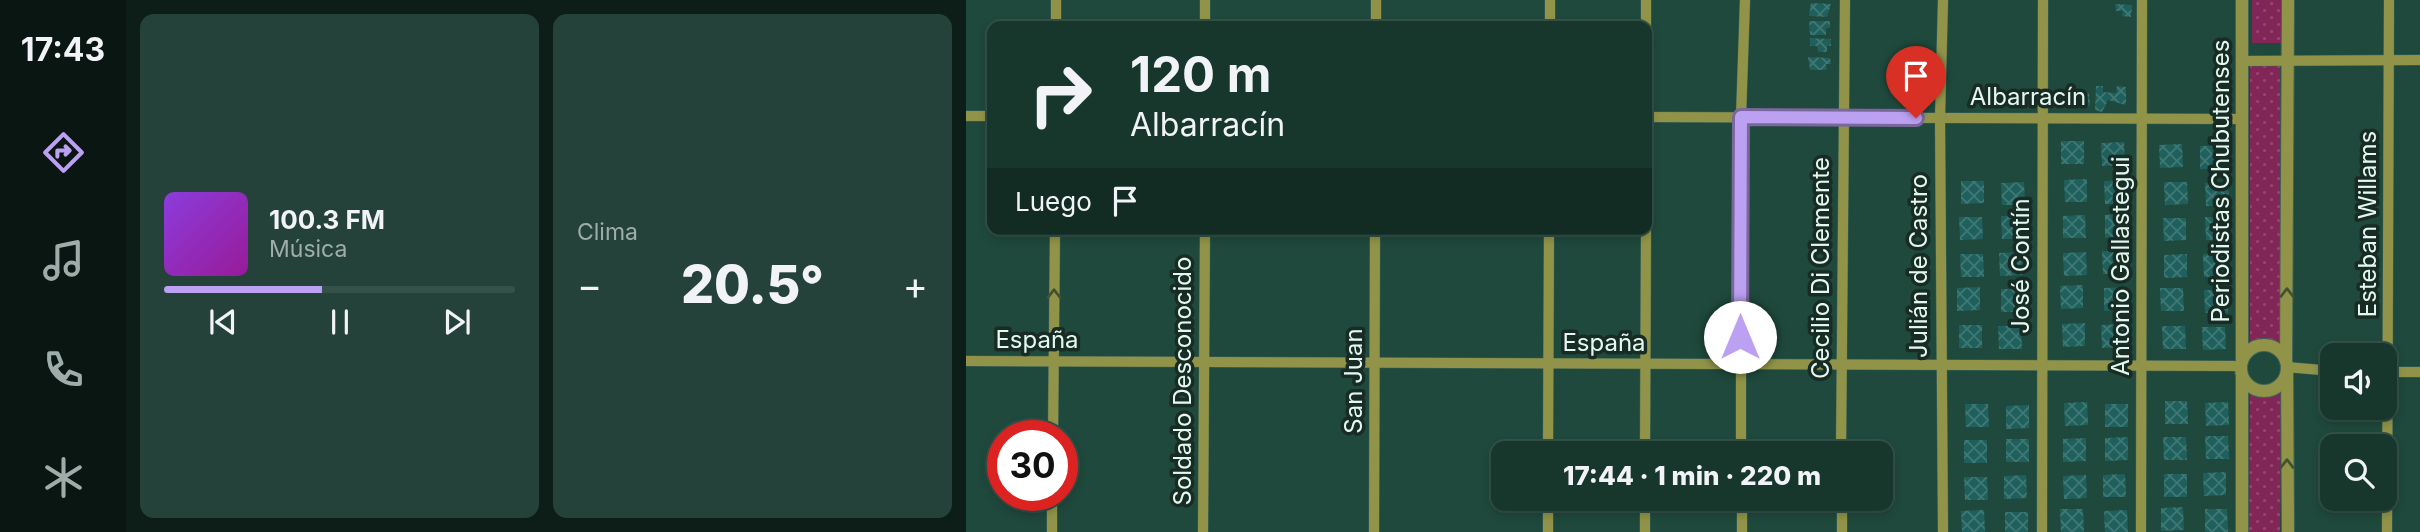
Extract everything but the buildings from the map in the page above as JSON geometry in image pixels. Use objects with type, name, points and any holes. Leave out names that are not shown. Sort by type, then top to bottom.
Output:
[{"type":"street","points":[[1056,0],[1056,21]]},
{"type":"street","points":[[1205,0],[1205,21]]},
{"type":"street","points":[[1376,0],[1376,21]]},
{"type":"street","points":[[1550,0],[1550,21]]},
{"type":"street","points":[[1646,0],[1646,21]]},
{"type":"street","points":[[1741,441],[1741,117],[1745,0]]},
{"type":"street","name":"Cecilio Di Clemente","points":[[1841,441],[1845,0]]},
{"type":"street","name":"Julián de Castro","points":[[1942,532],[1940,118],[1943,0]]},
{"type":"street","name":"José Contín","points":[[2042,532],[2043,0]]},
{"type":"street","name":"Antonio Gallastegui","points":[[2141,532],[2142,0]]},
{"type":"street","name":"Periodistas Chubutenses","points":[[2242,0],[2242,532]]},
{"type":"street","points":[[2288,0],[2288,532]]},
{"type":"street","name":"Esteban Willams","points":[[2387,343],[2389,0]]},
{"type":"street","points":[[2241,61],[2420,61]]},
{"type":"street","points":[[966,116],[987,116]]},
{"type":"street","name":"Albarracín","points":[[1652,117],[2241,118]]},
{"type":"street","points":[[1053,420],[1055,235]]},
{"type":"street","name":"Soldado Desconocido","points":[[1203,532],[1205,235]]},
{"type":"street","name":"San Juan","points":[[1374,532],[1376,235]]},
{"type":"street","points":[[1548,441],[1549,235]]},
{"type":"street","points":[[1645,441],[1646,235]]},
{"type":"street","points":[[2263,345],[2277,349],[2286,365],[2281,383],[2268,390],[2252,388],[2242,368],[2250,349],[2263,345]]},
{"type":"street","name":"España","points":[[966,361],[2242,368]]},
{"type":"street","points":[[2286,365],[2320,369]]},
{"type":"street","points":[[2397,372],[2420,372]]},
{"type":"street","name":"Esteban Willams","points":[[2387,420],[2387,532]]},
{"type":"street","points":[[1052,511],[1052,532]]},
{"type":"street","points":[[1548,511],[1548,532]]},
{"type":"street","points":[[1645,511],[1645,532]]},
{"type":"street","points":[[1742,511],[1742,532]]},
{"type":"street","points":[[1842,511],[1842,532]]},
{"type":"shaded area","points":[[2252,0],[2282,0],[2283,43],[2252,43]]},
{"type":"shaded area","points":[[2250,65],[2280,65],[2281,344],[2265,339],[2250,344]]},
{"type":"shaded area","points":[[2250,392],[2265,396],[2281,392],[2280,532],[2249,532]]},
{"type":"route","points":[[1740,337],[1741,117],[1916,118]]}]
